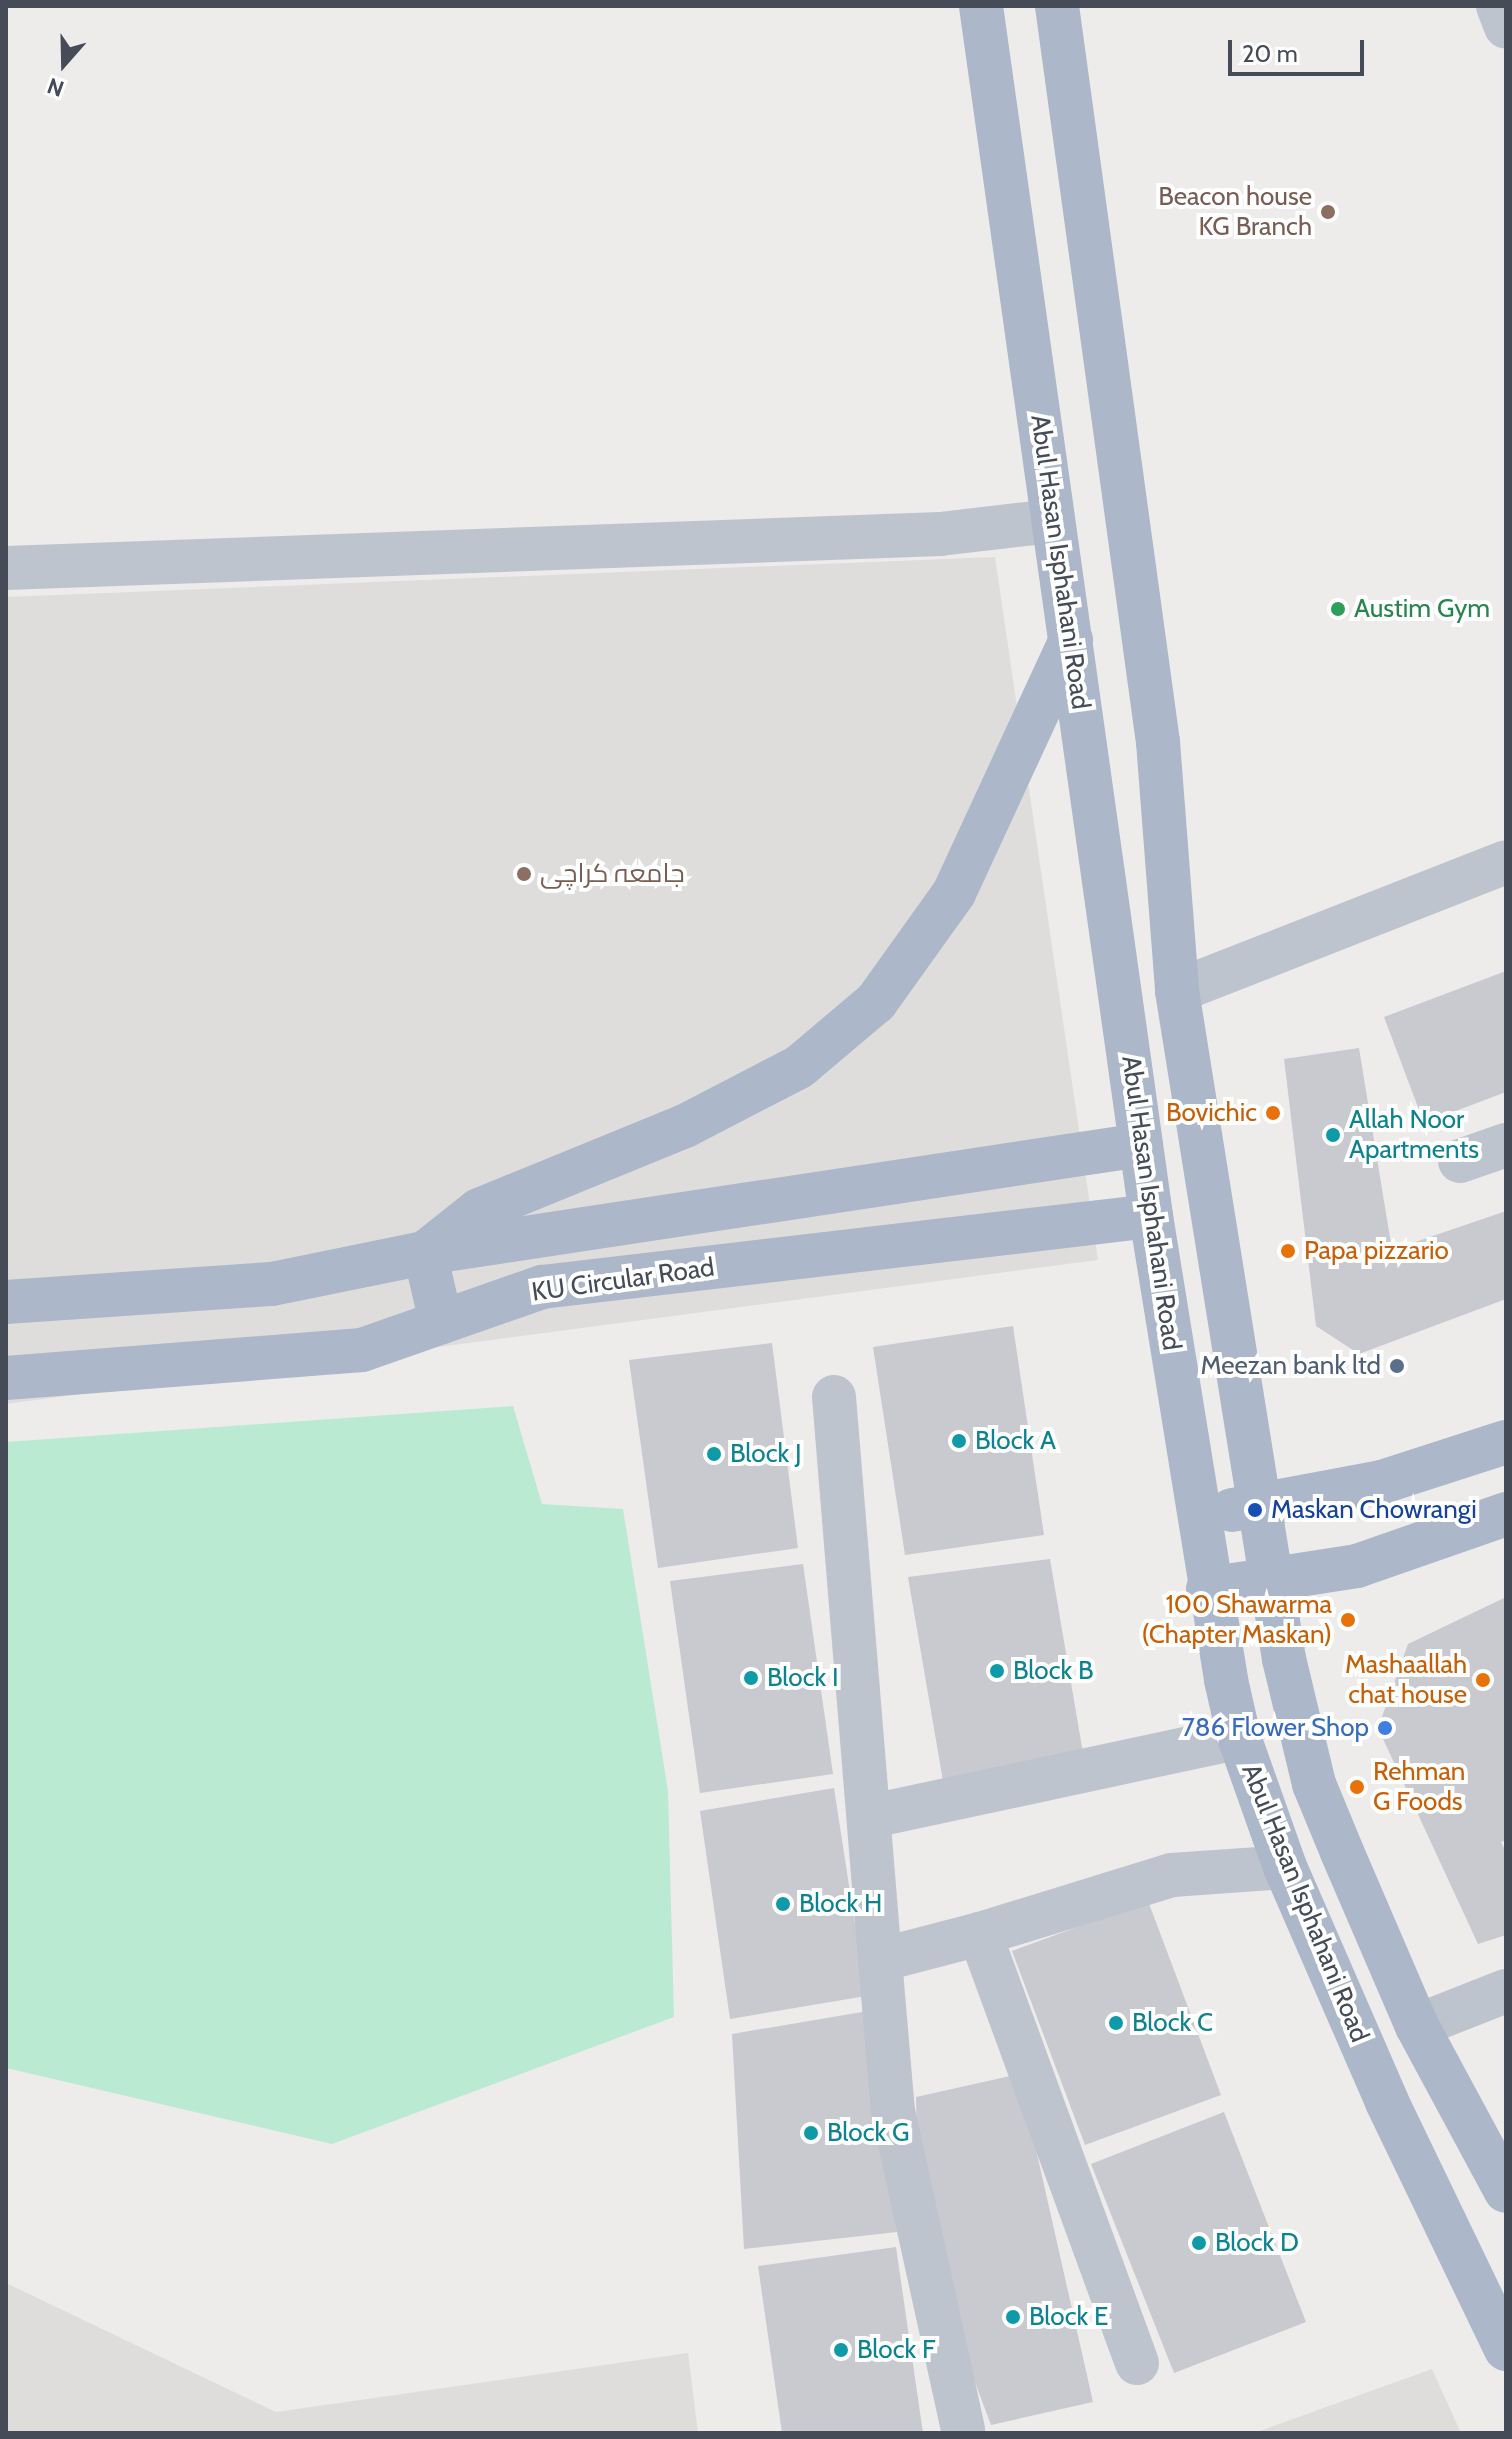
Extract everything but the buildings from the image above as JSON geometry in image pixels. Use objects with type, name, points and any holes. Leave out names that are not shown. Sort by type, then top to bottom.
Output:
[{"type":"main road","name":"Abul Hasan Isphahani Road","points":[[981,6],[1151,1216],[1208,1589],[1239,1737],[1285,1867],[1387,2102],[1506,2349]]},
{"type":"main road","name":"Abul Hasan Isphahani Road","points":[[1057,6],[1158,742],[1177,991],[1284,1659],[1314,1784],[1417,2026],[1506,2191]]},
{"type":"main road","points":[[441,1322],[425,1253],[479,1210],[685,1126],[799,1067],[876,1002],[954,893],[1071,640]]},
{"type":"main road","name":"KU Circular Road","points":[[6,1302],[272,1284],[425,1253],[1141,1145]]},
{"type":"main road","name":"KU Circular Road","points":[[6,1378],[362,1350],[542,1287],[1151,1216]]},
{"type":"main road","points":[[1198,1513],[1260,1507],[1382,1482],[1506,1442]]},
{"type":"main road","points":[[1208,1589],[1273,1580],[1387,1557],[1506,1514]]},
{"type":"street","points":[[6,568],[940,534],[1052,521]]},
{"type":"street","points":[[1177,991],[1506,862]]},
{"type":"street","points":[[1460,1161],[1506,1145]]},
{"type":"street","points":[[834,1397],[872,1816],[893,2111],[963,2429]]},
{"type":"street","points":[[872,1816],[1239,1737]]},
{"type":"street","points":[[880,1960],[980,1934],[1172,1875],[1285,1867]]},
{"type":"street","points":[[980,1934],[1137,2363]]},
{"type":"street","points":[[1417,2026],[1506,1991]]},
{"type":"shaded area","name":"جامعہ کراچی","points":[[995,557],[1098,1260],[6,1404],[6,597]]},
{"type":"shaded area","points":[[6,2283],[276,2412],[688,2353],[698,2433],[6,2433]]},
{"type":"shaded area","points":[[1432,2369],[1461,2433],[1254,2433]]},
{"type":"green space","points":[[513,1406],[542,1504],[623,1509],[668,1791],[674,2017],[332,2144],[6,2068],[6,1442]]},
{"type":"place","name":"Beacon house KG Branch","points":[[1328,212]]},
{"type":"place","name":"Austim Gym","points":[[1338,609]]},
{"type":"place","name":"جامعہ کراچی","points":[[524,874]]},
{"type":"place","name":"Bovichic","points":[[1273,1113]]},
{"type":"place","name":"Allah Noor Apartments","points":[[1333,1135]]},
{"type":"place","name":"Papa pizzario","points":[[1288,1251]]},
{"type":"place","name":"Meezan bank ltd","points":[[1397,1366]]},
{"type":"place","name":"Block A","points":[[959,1441]]},
{"type":"place","name":"Block J","points":[[714,1454]]},
{"type":"place","name":"Maskan Chowrangi","points":[[1255,1510]]},
{"type":"place","name":"100 Shawarma (Chapter Maskan)","points":[[1348,1620]]},
{"type":"place","name":"Block B","points":[[997,1671]]},
{"type":"place","name":"Block I","points":[[751,1678]]},
{"type":"place","name":"Mashaallah chat house","points":[[1483,1680]]},
{"type":"place","name":"786 Flower Shop","points":[[1385,1728]]},
{"type":"place","name":"Rehman G Foods","points":[[1357,1787]]},
{"type":"place","name":"Block H","points":[[783,1904]]},
{"type":"place","name":"Block C","points":[[1116,2023]]},
{"type":"place","name":"Block G","points":[[811,2133]]},
{"type":"place","name":"Block D","points":[[1199,2243]]},
{"type":"place","name":"Block E","points":[[1013,2317]]},
{"type":"place","name":"Block F","points":[[841,2350]]}]
